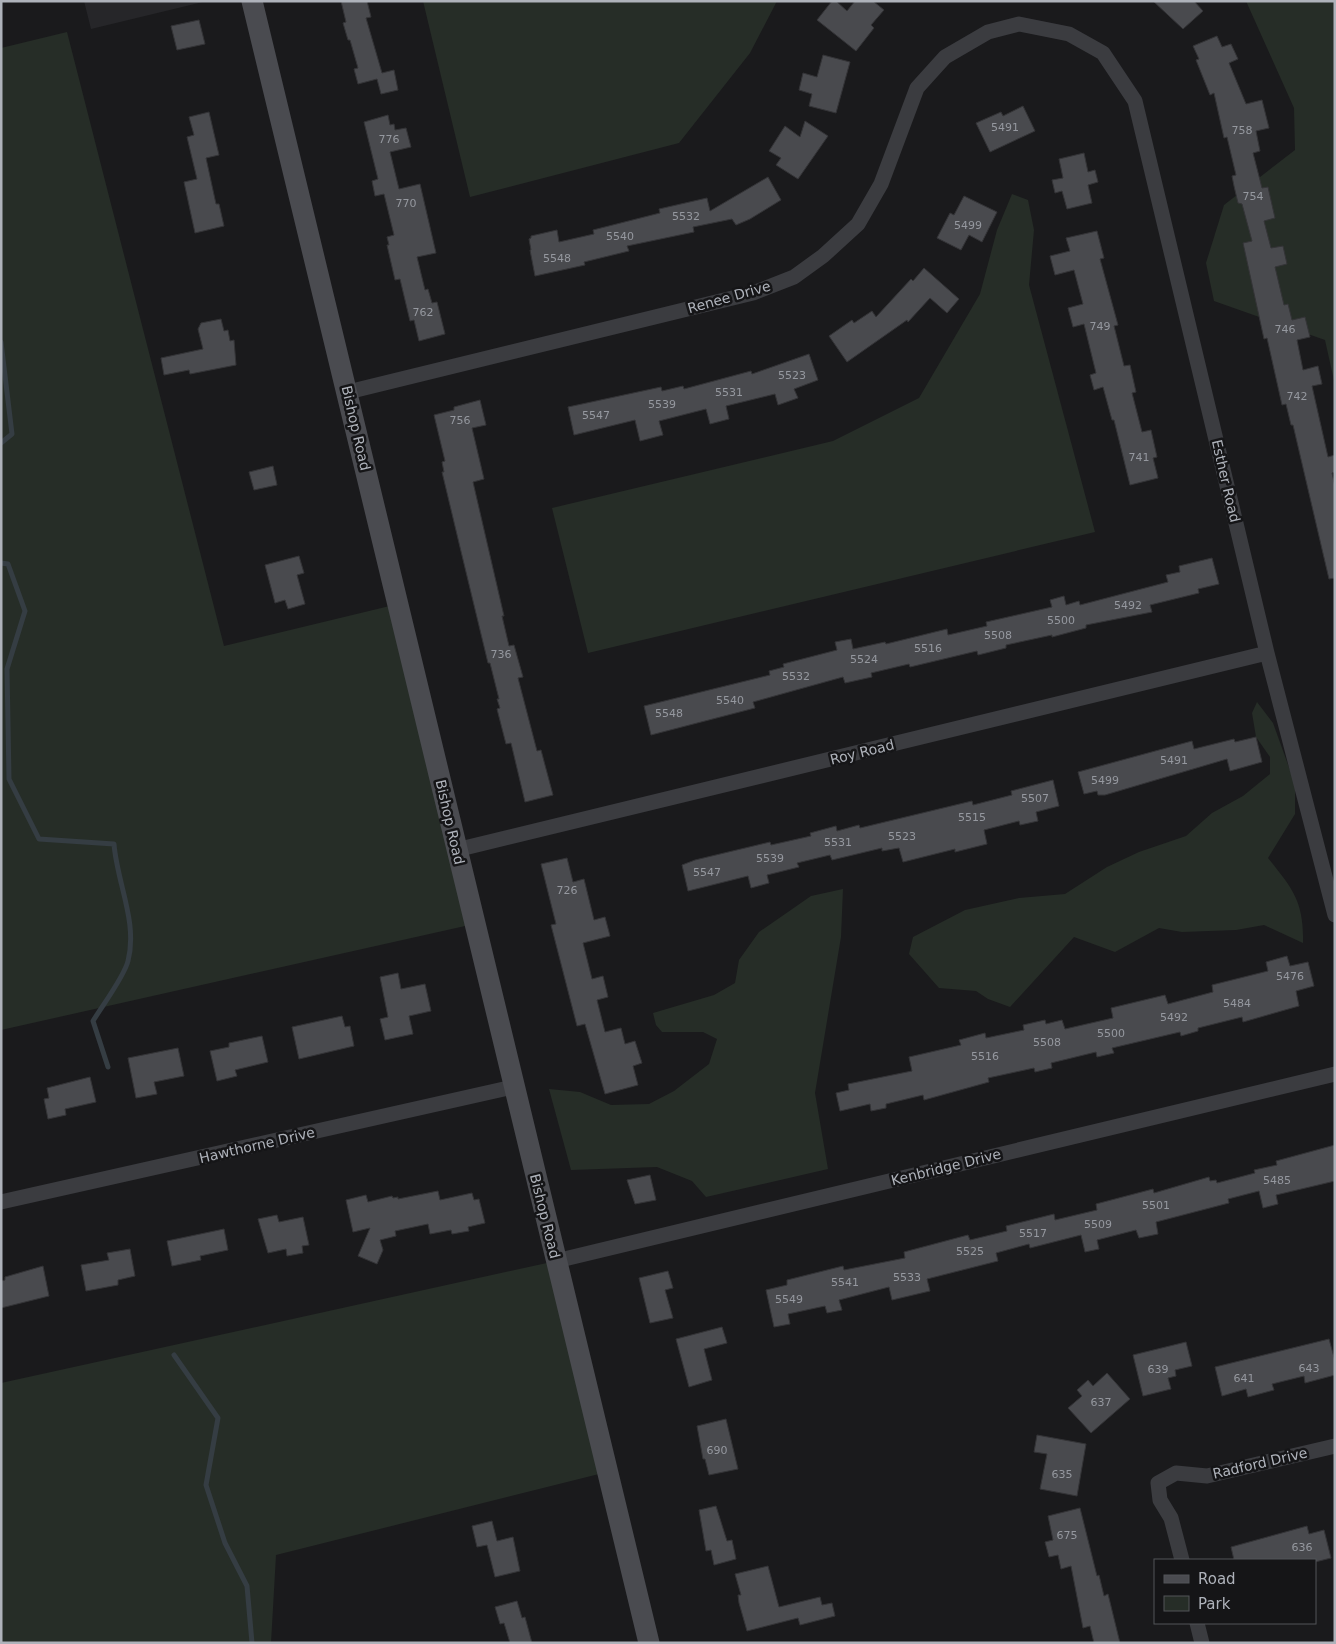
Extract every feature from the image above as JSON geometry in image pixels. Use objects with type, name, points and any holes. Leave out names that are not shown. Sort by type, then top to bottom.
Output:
[{"type":"street","name":"Bishop Road","points":[[252,1],[348,392],[513,1087],[649,1643]]},
{"type":"street","name":"Renee Drive","points":[[348,392],[753,293],[794,277],[823,256],[858,224],[881,184],[917,88],[945,57],[988,32],[1019,24],[1069,34],[1103,53]]},
{"type":"street","name":"Esther Road","points":[[1103,53],[1135,101],[1267,653],[1335,915]]},
{"type":"street","name":"Roy Road","points":[[456,850],[1267,653]]},
{"type":"street","name":"Kenbridge Drive","points":[[556,1261],[1335,1074]]},
{"type":"street","name":"Hawthorne Drive","points":[[1,1202],[513,1087]]},
{"type":"street","name":"Radford Drive","points":[[1182,1559],[1172,1518],[1160,1500],[1158,1483],[1176,1473],[1207,1476],[1335,1446]]},
{"type":"street","points":[[1197,1624],[1202,1643]]},
{"type":"shaded area","points":[[84,1],[207,1],[91,29]]},
{"type":"green space","points":[[423,1],[777,1],[750,53],[679,143],[470,197]]},
{"type":"green space","points":[[1246,1],[1335,1],[1335,385],[1325,340],[1214,301],[1206,263],[1224,205],[1295,150],[1294,108]]},
{"type":"green space","points":[[67,32],[224,646],[398,604],[474,924],[1,1030],[1,48]]},
{"type":"green space","points":[[1012,194],[1028,200],[1034,230],[1029,285],[1095,532],[588,653],[552,508],[833,441],[919,398],[980,294],[997,230]]},
{"type":"green space","points":[[1257,702],[1273,723],[1295,784],[1295,814],[1268,858],[1290,888],[1299,906],[1303,929],[1303,943],[1264,925],[1236,930],[1182,932],[1159,928],[1115,952],[1074,937],[1010,1007],[988,999],[976,991],[939,988],[909,954],[913,937],[965,910],[1019,898],[1065,894],[1107,867],[1139,852],[1186,836],[1212,813],[1243,796],[1270,774],[1270,757],[1256,737],[1252,713]]},
{"type":"green space","points":[[843,889],[841,937],[815,1093],[828,1169],[706,1197],[692,1181],[657,1167],[571,1170],[549,1089],[580,1092],[611,1105],[649,1104],[674,1091],[709,1064],[717,1039],[703,1032],[662,1032],[656,1025],[653,1013],[714,995],[735,983],[739,960],[759,932],[811,896]]},
{"type":"green space","points":[[556,1261],[607,1472],[276,1555],[271,1643],[1,1643],[1,1383]]},
{"type":"building","points":[[341,1],[367,1],[371,17],[366,18],[382,73],[394,70],[398,90],[381,94],[377,79],[358,84],[354,69],[358,68],[343,23],[346,22]]},
{"type":"building","points":[[832,1],[836,1],[847,11],[855,1],[873,1],[884,10],[871,25],[874,28],[856,51],[817,20]]},
{"type":"building","points":[[1153,1],[1194,1],[1203,11],[1183,29]]},
{"type":"building","points":[[199,20],[205,44],[177,50],[171,26]]},
{"type":"building","points":[[1217,36],[1222,47],[1231,44],[1238,59],[1229,63],[1246,104],[1262,100],[1269,128],[1256,131],[1260,151],[1253,153],[1262,188],[1268,187],[1275,218],[1264,221],[1271,248],[1283,246],[1287,264],[1275,267],[1284,305],[1288,304],[1292,320],[1305,317],[1310,337],[1297,340],[1303,370],[1318,366],[1322,384],[1312,386],[1328,457],[1335,455],[1335,472],[1332,473],[1335,487],[1335,578],[1329,579],[1293,425],[1291,425],[1286,404],[1282,405],[1267,338],[1264,339],[1243,243],[1252,241],[1242,204],[1238,203],[1232,176],[1236,175],[1227,137],[1224,138],[1214,93],[1210,95],[1196,60],[1199,59],[1193,46]]},
{"type":"building","points":[[823,55],[850,62],[836,113],[809,106],[812,94],[799,90],[803,73],[817,77]]},
{"type":"building","points":[[1023,106],[1035,131],[990,152],[976,123],[1001,112],[1003,116]]},
{"type":"building","points":[[209,112],[219,155],[206,158],[216,204],[219,204],[224,226],[195,233],[184,182],[197,179],[187,137],[194,135],[189,117]]},
{"type":"building","points":[[388,115],[390,125],[394,124],[395,130],[406,128],[411,147],[390,152],[399,189],[420,184],[436,253],[417,257],[425,290],[428,289],[432,303],[437,302],[445,334],[419,341],[414,320],[410,321],[400,279],[395,280],[387,245],[389,245],[387,237],[394,235],[384,194],[375,196],[372,181],[378,179],[364,122]]},
{"type":"building","points":[[805,121],[828,136],[798,179],[776,165],[781,158],[769,151],[785,126],[800,137]]},
{"type":"building","points":[[1084,153],[1088,172],[1095,170],[1098,182],[1088,185],[1092,203],[1067,209],[1062,191],[1055,193],[1052,180],[1063,178],[1059,159]]},
{"type":"building","points":[[768,177],[781,200],[750,219],[736,225],[732,219],[693,227],[694,232],[627,246],[629,251],[584,262],[585,265],[535,276],[530,250],[529,239],[531,236],[557,230],[559,242],[594,234],[593,230],[660,213],[659,209],[707,198],[710,211]]},
{"type":"building","points":[[964,196],[997,212],[982,242],[969,235],[961,250],[937,238],[950,213],[954,215]]},
{"type":"building","points":[[1097,231],[1104,258],[1100,259],[1118,325],[1114,326],[1124,366],[1130,365],[1136,392],[1132,393],[1142,432],[1151,430],[1157,457],[1153,458],[1158,478],[1130,485],[1114,420],[1112,420],[1103,387],[1094,390],[1090,375],[1096,373],[1084,324],[1073,327],[1068,308],[1083,304],[1074,270],[1055,275],[1050,256],[1070,251],[1066,238]]},
{"type":"building","points":[[924,268],[959,299],[947,313],[930,298],[908,322],[907,320],[847,362],[829,336],[852,320],[854,323],[872,311],[876,317],[911,279],[913,281]]},
{"type":"building","points":[[221,319],[224,331],[228,330],[230,341],[234,340],[236,365],[190,374],[189,370],[164,375],[161,358],[203,349],[198,329],[201,323]]},
{"type":"building","points":[[809,354],[818,380],[794,389],[798,398],[778,405],[775,394],[726,406],[729,419],[710,424],[706,409],[659,421],[663,435],[640,441],[635,420],[574,435],[568,407],[661,387],[662,391],[683,386],[684,389],[751,371],[752,374]]},
{"type":"building","points":[[480,400],[486,425],[472,428],[484,479],[473,482],[504,616],[502,616],[509,646],[514,645],[523,677],[518,678],[537,751],[541,750],[553,795],[525,802],[511,743],[506,744],[497,709],[500,708],[497,699],[499,699],[490,663],[488,663],[442,472],[444,472],[442,462],[445,461],[434,415]]},
{"type":"building","points":[[273,466],[277,485],[254,490],[249,472]]},
{"type":"building","points":[[299,556],[304,573],[297,575],[305,604],[288,609],[285,600],[275,603],[265,565]]},
{"type":"building","points":[[1212,558],[1219,584],[1198,589],[1199,593],[1150,605],[1152,612],[1086,625],[1086,628],[1052,637],[1052,635],[1006,645],[1006,648],[978,655],[977,651],[910,667],[909,664],[871,673],[872,677],[845,683],[843,677],[753,702],[755,708],[651,735],[644,706],[770,675],[769,671],[784,667],[783,664],[837,650],[835,642],[851,639],[853,649],[885,642],[886,644],[947,629],[948,635],[987,626],[986,622],[1052,607],[1050,600],[1064,596],[1066,605],[1079,601],[1080,605],[1168,582],[1166,575],[1180,572],[1179,566]]},
{"type":"building","points":[[1256,737],[1262,762],[1230,771],[1227,759],[1105,795],[1098,795],[1097,791],[1084,794],[1078,772],[1192,741],[1194,749],[1234,739],[1235,742]]},
{"type":"building","points":[[1053,780],[1059,806],[1036,812],[1038,821],[1020,825],[1019,821],[984,830],[987,844],[955,852],[955,849],[903,862],[899,848],[882,851],[882,848],[832,860],[830,855],[797,863],[799,867],[767,875],[769,883],[751,888],[748,876],[688,891],[682,865],[695,860],[770,842],[771,845],[811,836],[810,833],[836,826],[837,831],[859,825],[860,828],[972,801],[973,805],[1012,795],[1011,791]]},
{"type":"building","points":[[567,858],[573,882],[584,879],[594,920],[605,917],[610,936],[583,943],[592,979],[603,976],[608,997],[597,1000],[605,1032],[621,1028],[625,1044],[635,1041],[642,1063],[633,1066],[638,1085],[605,1094],[585,1024],[577,1026],[551,925],[556,924],[541,864]]},
{"type":"building","points":[[1287,956],[1290,966],[1308,962],[1314,986],[1296,991],[1299,1006],[1243,1022],[1242,1017],[1198,1028],[1198,1031],[1181,1036],[1180,1032],[1112,1048],[1114,1053],[1097,1057],[1096,1052],[1051,1063],[1052,1068],[1035,1072],[1034,1068],[988,1078],[989,1082],[924,1100],[923,1095],[886,1104],[886,1108],[871,1111],[870,1104],[840,1111],[836,1093],[849,1090],[848,1084],[912,1071],[909,1057],[961,1045],[959,1040],[985,1033],[986,1038],[1024,1030],[1023,1025],[1045,1020],[1046,1024],[1062,1020],[1065,1029],[1113,1018],[1111,1008],[1165,995],[1168,1004],[1213,992],[1212,985],[1268,971],[1266,962]]},
{"type":"building","points":[[398,973],[401,989],[425,984],[431,1011],[409,1016],[413,1034],[385,1040],[380,1019],[388,1017],[380,977]]},
{"type":"building","points":[[342,1016],[345,1027],[350,1026],[354,1046],[299,1059],[292,1027]]},
{"type":"building","points":[[262,1036],[268,1062],[235,1070],[237,1076],[217,1081],[210,1051],[229,1047],[229,1043]]},
{"type":"building","points":[[178,1048],[184,1076],[154,1082],[157,1094],[136,1098],[128,1058]]},
{"type":"building","points":[[90,1077],[96,1102],[65,1109],[66,1115],[48,1119],[44,1099],[49,1098],[47,1088]]},
{"type":"building","points":[[1335,1145],[1335,1181],[1276,1195],[1278,1204],[1263,1208],[1259,1191],[1228,1199],[1229,1203],[1156,1222],[1158,1234],[1139,1238],[1136,1230],[1097,1240],[1099,1249],[1085,1252],[1081,1235],[1030,1248],[1029,1244],[996,1253],[998,1261],[927,1279],[930,1291],[892,1300],[889,1287],[839,1300],[842,1310],[827,1313],[825,1306],[788,1314],[790,1324],[774,1327],[766,1290],[787,1285],[787,1280],[843,1266],[844,1270],[905,1258],[904,1252],[968,1235],[970,1240],[1007,1231],[1006,1226],[1054,1214],[1055,1220],[1097,1210],[1096,1204],[1153,1189],[1154,1193],[1209,1177],[1210,1181],[1216,1180],[1217,1183],[1255,1173],[1254,1170],[1277,1165],[1276,1161]]},
{"type":"building","points":[[650,1175],[656,1200],[635,1204],[627,1180]]},
{"type":"building","points":[[438,1191],[440,1200],[472,1193],[474,1200],[479,1199],[485,1223],[468,1227],[469,1231],[452,1234],[451,1230],[430,1234],[428,1224],[395,1231],[396,1236],[380,1240],[383,1250],[377,1264],[358,1256],[370,1228],[353,1232],[346,1200],[366,1195],[368,1202],[392,1196],[393,1198],[398,1197],[398,1199]]},
{"type":"building","points":[[277,1215],[279,1222],[303,1217],[309,1245],[302,1246],[303,1253],[287,1256],[286,1249],[268,1253],[258,1219]]},
{"type":"building","points":[[224,1229],[228,1250],[200,1256],[201,1260],[172,1266],[167,1241]]},
{"type":"building","points":[[130,1249],[135,1276],[118,1280],[118,1285],[86,1291],[81,1265],[109,1260],[107,1253]]},
{"type":"building","points":[[43,1266],[49,1296],[1,1308],[1,1281],[5,1280],[5,1277]]},
{"type":"building","points":[[668,1271],[673,1288],[665,1290],[673,1318],[650,1323],[639,1278]]},
{"type":"building","points":[[722,1327],[727,1343],[704,1349],[712,1380],[689,1387],[676,1339]]},
{"type":"building","points":[[1329,1339],[1335,1361],[1335,1375],[1305,1383],[1304,1376],[1272,1384],[1274,1390],[1248,1397],[1246,1389],[1222,1396],[1215,1367]]},
{"type":"building","points":[[1186,1342],[1192,1366],[1175,1370],[1176,1376],[1168,1378],[1171,1389],[1143,1396],[1133,1355]]},
{"type":"building","points":[[1107,1373],[1130,1399],[1091,1433],[1068,1408],[1082,1396],[1077,1390],[1088,1380],[1093,1386]]},
{"type":"building","points":[[726,1419],[738,1469],[709,1475],[705,1459],[703,1459],[697,1426]]},
{"type":"building","points":[[1037,1435],[1086,1444],[1077,1496],[1040,1489],[1047,1454],[1034,1452]]},
{"type":"building","points":[[716,1506],[727,1541],[732,1540],[736,1559],[714,1565],[711,1550],[706,1551],[699,1510]]},
{"type":"building","points":[[1080,1508],[1097,1576],[1099,1575],[1104,1596],[1108,1594],[1120,1643],[1094,1643],[1090,1626],[1083,1628],[1071,1566],[1061,1569],[1058,1555],[1049,1557],[1045,1542],[1053,1540],[1048,1516]]},
{"type":"building","points":[[492,1521],[497,1541],[513,1537],[520,1571],[495,1577],[487,1545],[477,1547],[472,1526]]},
{"type":"building","points":[[1307,1526],[1309,1534],[1324,1530],[1331,1558],[1316,1562],[1316,1559],[1234,1559],[1231,1547]]},
{"type":"building","points":[[768,1566],[779,1607],[820,1597],[822,1605],[832,1603],[835,1616],[800,1625],[798,1618],[747,1631],[739,1603],[738,1595],[741,1595],[735,1574]]},
{"type":"building","points":[[517,1601],[522,1618],[525,1617],[532,1643],[510,1643],[504,1623],[500,1624],[495,1607]]},
{"type":"waterway","points":[[1,342],[12,434],[1,443]]},
{"type":"waterway","points":[[1,563],[8,564],[25,611],[7,669],[9,779],[39,839],[114,844],[129,917],[130,946],[126,968],[93,1021],[108,1067]]},
{"type":"waterway","points":[[174,1355],[218,1418],[206,1485],[225,1543],[247,1586],[252,1643]]}]
